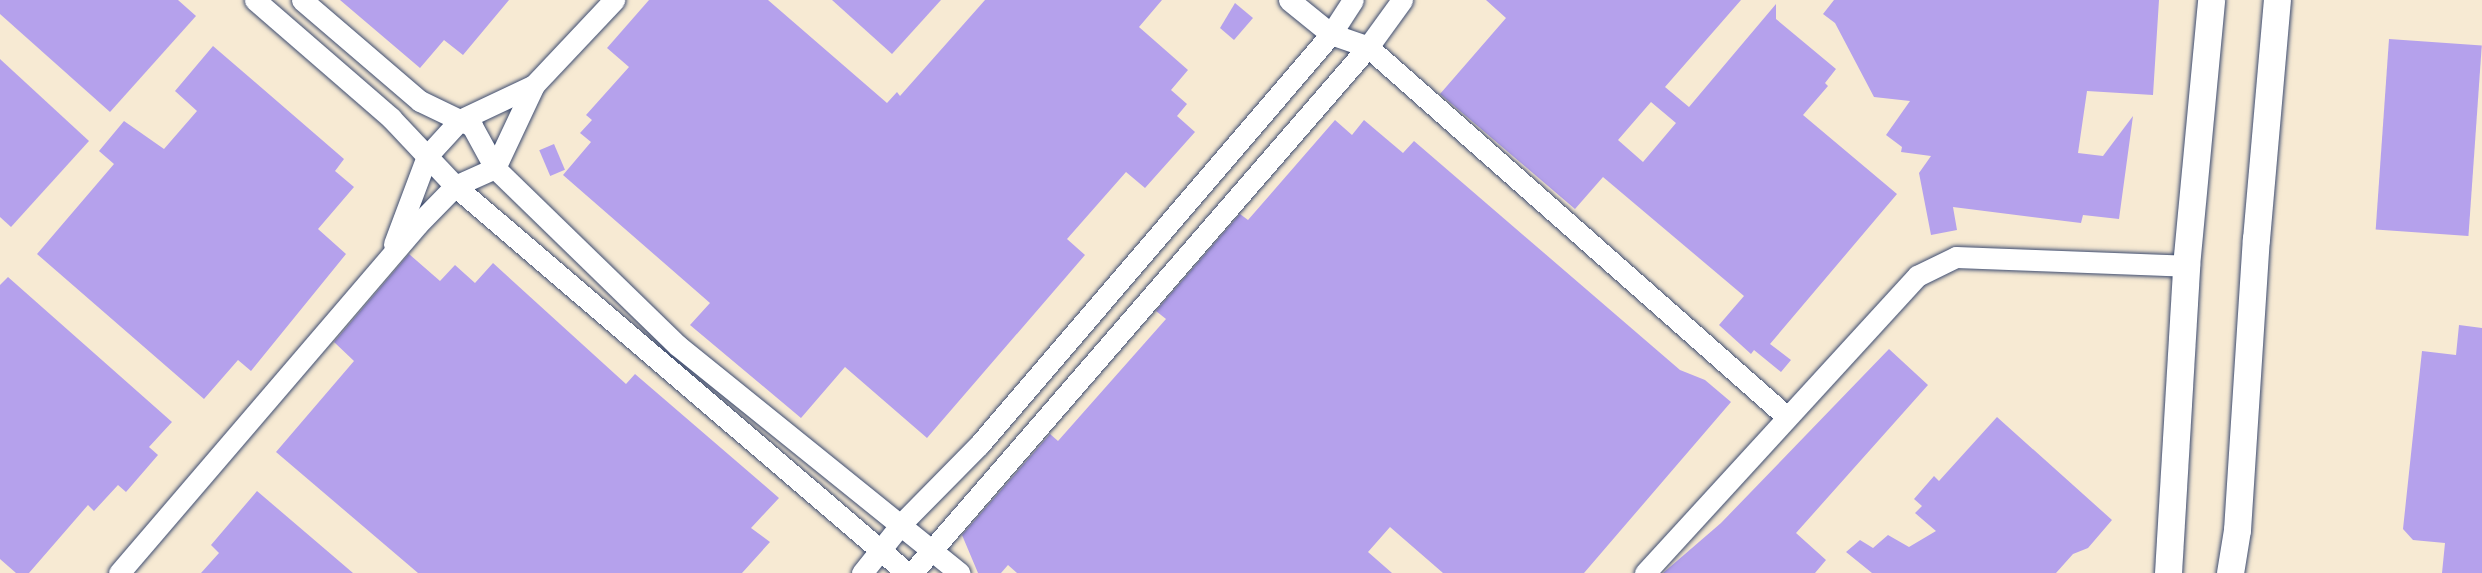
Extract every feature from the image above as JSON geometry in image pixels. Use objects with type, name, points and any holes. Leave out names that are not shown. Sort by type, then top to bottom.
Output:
[{"type":"street","points":[[302,0],[420,101],[472,126],[495,168],[677,345],[902,523],[960,573]]},
{"type":"street","points":[[119,573],[388,260],[455,186],[495,168],[534,85],[614,0]]},
{"type":"street","points":[[1289,0],[1331,34],[1368,47],[1786,416]]},
{"type":"street","points":[[862,573],[902,523],[979,445],[1331,34],[1353,0]]},
{"type":"street","points":[[912,573],[1368,47],[1402,0]]},
{"type":"street","points":[[2168,573],[2186,266],[2211,0]]},
{"type":"street","points":[[2230,573],[2237,530],[2256,239],[2277,0]]},
{"type":"street","points":[[264,3],[391,118],[455,186],[881,548],[907,573]]},
{"type":"street","points":[[388,260],[427,156],[460,120],[534,85]]},
{"type":"street","points":[[1645,573],[1786,416],[1917,276],[1956,257],[2186,266]]},
{"type":"building","points":[[0,0],[178,0],[196,16],[110,112],[0,14]]},
{"type":"building","points":[[340,0],[509,0],[463,55],[444,40],[420,68]]},
{"type":"building","points":[[649,0],[768,0],[887,103],[897,92],[900,96],[985,0],[1162,0],[1139,27],[1188,70],[1171,90],[1187,104],[1177,116],[1195,132],[1145,188],[1126,172],[1067,239],[1085,255],[927,438],[845,367],[801,418],[690,325],[710,303],[563,175],[591,142],[580,133],[592,120],[586,115],[629,67],[607,48]]},
{"type":"building","points":[[832,0],[941,0],[892,54]]},
{"type":"building","points":[[1486,0],[1741,0],[1665,87],[1689,107],[1776,4],[1776,19],[1836,69],[1825,83],[1828,86],[1803,115],[1897,194],[1770,344],[1791,360],[1781,372],[1754,350],[1751,354],[1719,325],[1744,296],[1603,177],[1575,209],[1440,94],[1506,18]],"holes":[[[1651,102],[1676,123],[1643,162],[1618,140]]]},
{"type":"building","points":[[1834,0],[2159,0],[2153,95],[2087,91],[2078,153],[2103,156],[2133,116],[2119,219],[2083,215],[2081,223],[1953,207],[1957,230],[1931,235],[1919,173],[1931,156],[1901,152],[1902,147],[1886,135],[1910,101],[1874,97],[1835,23],[1823,14]]},
{"type":"building","points":[[1235,3],[1253,18],[1234,40],[1220,28]]},
{"type":"building","points":[[2389,39],[2482,45],[2468,236],[2376,230]]},
{"type":"building","points":[[213,46],[344,159],[335,171],[354,187],[318,229],[346,254],[251,371],[238,360],[204,399],[37,254],[114,164],[99,151],[124,121],[164,149],[197,111],[175,91]]},
{"type":"building","points":[[0,59],[89,141],[11,227],[0,217]]},
{"type":"building","points":[[1335,120],[1352,135],[1364,120],[1403,153],[1414,141],[1680,370],[1705,380],[1731,402],[1584,573],[1443,573],[1390,527],[1368,552],[1392,573],[1017,573],[1008,565],[1001,573],[978,573],[962,535],[1050,434],[1058,441],[1166,319],[1156,311],[1240,214],[1248,220]]},
{"type":"building","points":[[554,144],[565,170],[550,176],[539,150]]},
{"type":"building","points":[[409,254],[440,281],[455,265],[475,283],[493,263],[626,384],[635,374],[779,498],[751,528],[770,542],[742,573],[418,573],[276,452],[354,361],[334,342]]},
{"type":"building","points":[[8,277],[172,422],[149,447],[158,455],[126,492],[118,485],[94,511],[88,505],[29,573],[16,573],[0,559],[0,285]]},
{"type":"building","points":[[2459,325],[2482,328],[2482,573],[2442,573],[2445,543],[2413,540],[2403,529],[2422,351],[2456,355]]},
{"type":"building","points":[[1889,349],[1928,385],[1796,533],[1826,560],[1815,573],[1663,573],[1721,523]]},
{"type":"building","points":[[1997,417],[2112,520],[2088,548],[2073,554],[2056,573],[1872,573],[1846,552],[1860,540],[1873,548],[1888,535],[1909,547],[1936,531],[1915,513],[1922,506],[1914,499],[1934,476],[1939,481]]},
{"type":"building","points":[[257,491],[353,573],[201,573],[219,553],[211,545]]}]
